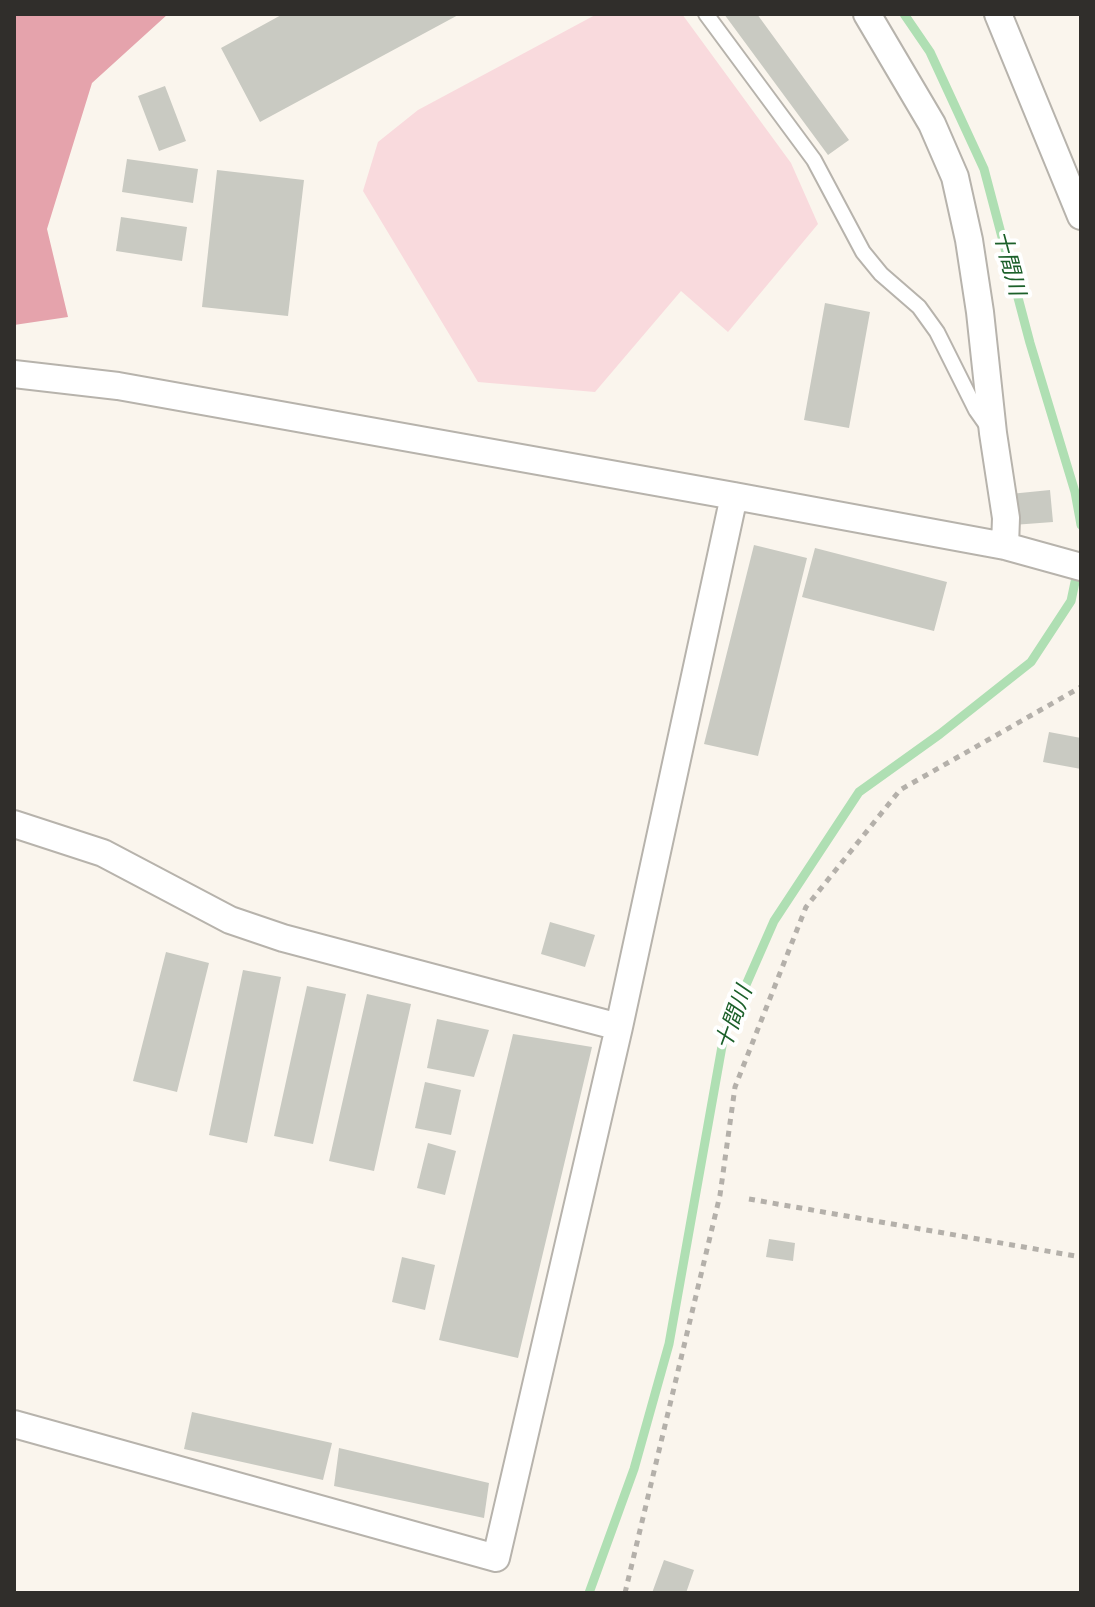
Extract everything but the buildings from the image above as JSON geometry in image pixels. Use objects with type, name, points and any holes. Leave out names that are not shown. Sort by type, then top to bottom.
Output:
[{"type":"street","points":[[867,14],[932,124],[955,177],[980,312],[1006,518],[1005,546]]},
{"type":"street","points":[[998,14],[1081,216]]},
{"type":"street","points":[[14,374],[118,386],[734,496],[1005,546],[1074,565]]},
{"type":"street","points":[[14,1424],[496,1558],[619,1027],[734,496]]},
{"type":"street","points":[[14,824],[103,853],[230,920],[283,938],[619,1027]]},
{"type":"lane","points":[[706,14],[814,160],[863,252],[881,274],[919,307],[937,332],[976,410],[993,433]]},
{"type":"path","points":[[625,1593],[720,1195],[735,1087],[806,907],[900,790],[1081,687]]},
{"type":"path","points":[[749,1199],[1081,1257]]},
{"type":"shaded area","points":[[14,14],[168,14],[92,83],[47,229],[68,317],[14,325]]},
{"type":"shaded area","points":[[597,14],[682,14],[791,163],[818,224],[728,332],[681,291],[595,392],[478,382],[363,191],[378,142],[418,110]]},
{"type":"waterway","name":"十間川","points":[[904,14],[930,52],[984,169],[1030,343],[1075,492],[1081,525]]},
{"type":"waterway","name":"十間川","points":[[589,1593],[634,1469],[669,1344],[724,1035],[774,921],[859,792],[940,734],[1031,662],[1071,601],[1078,568]]}]
